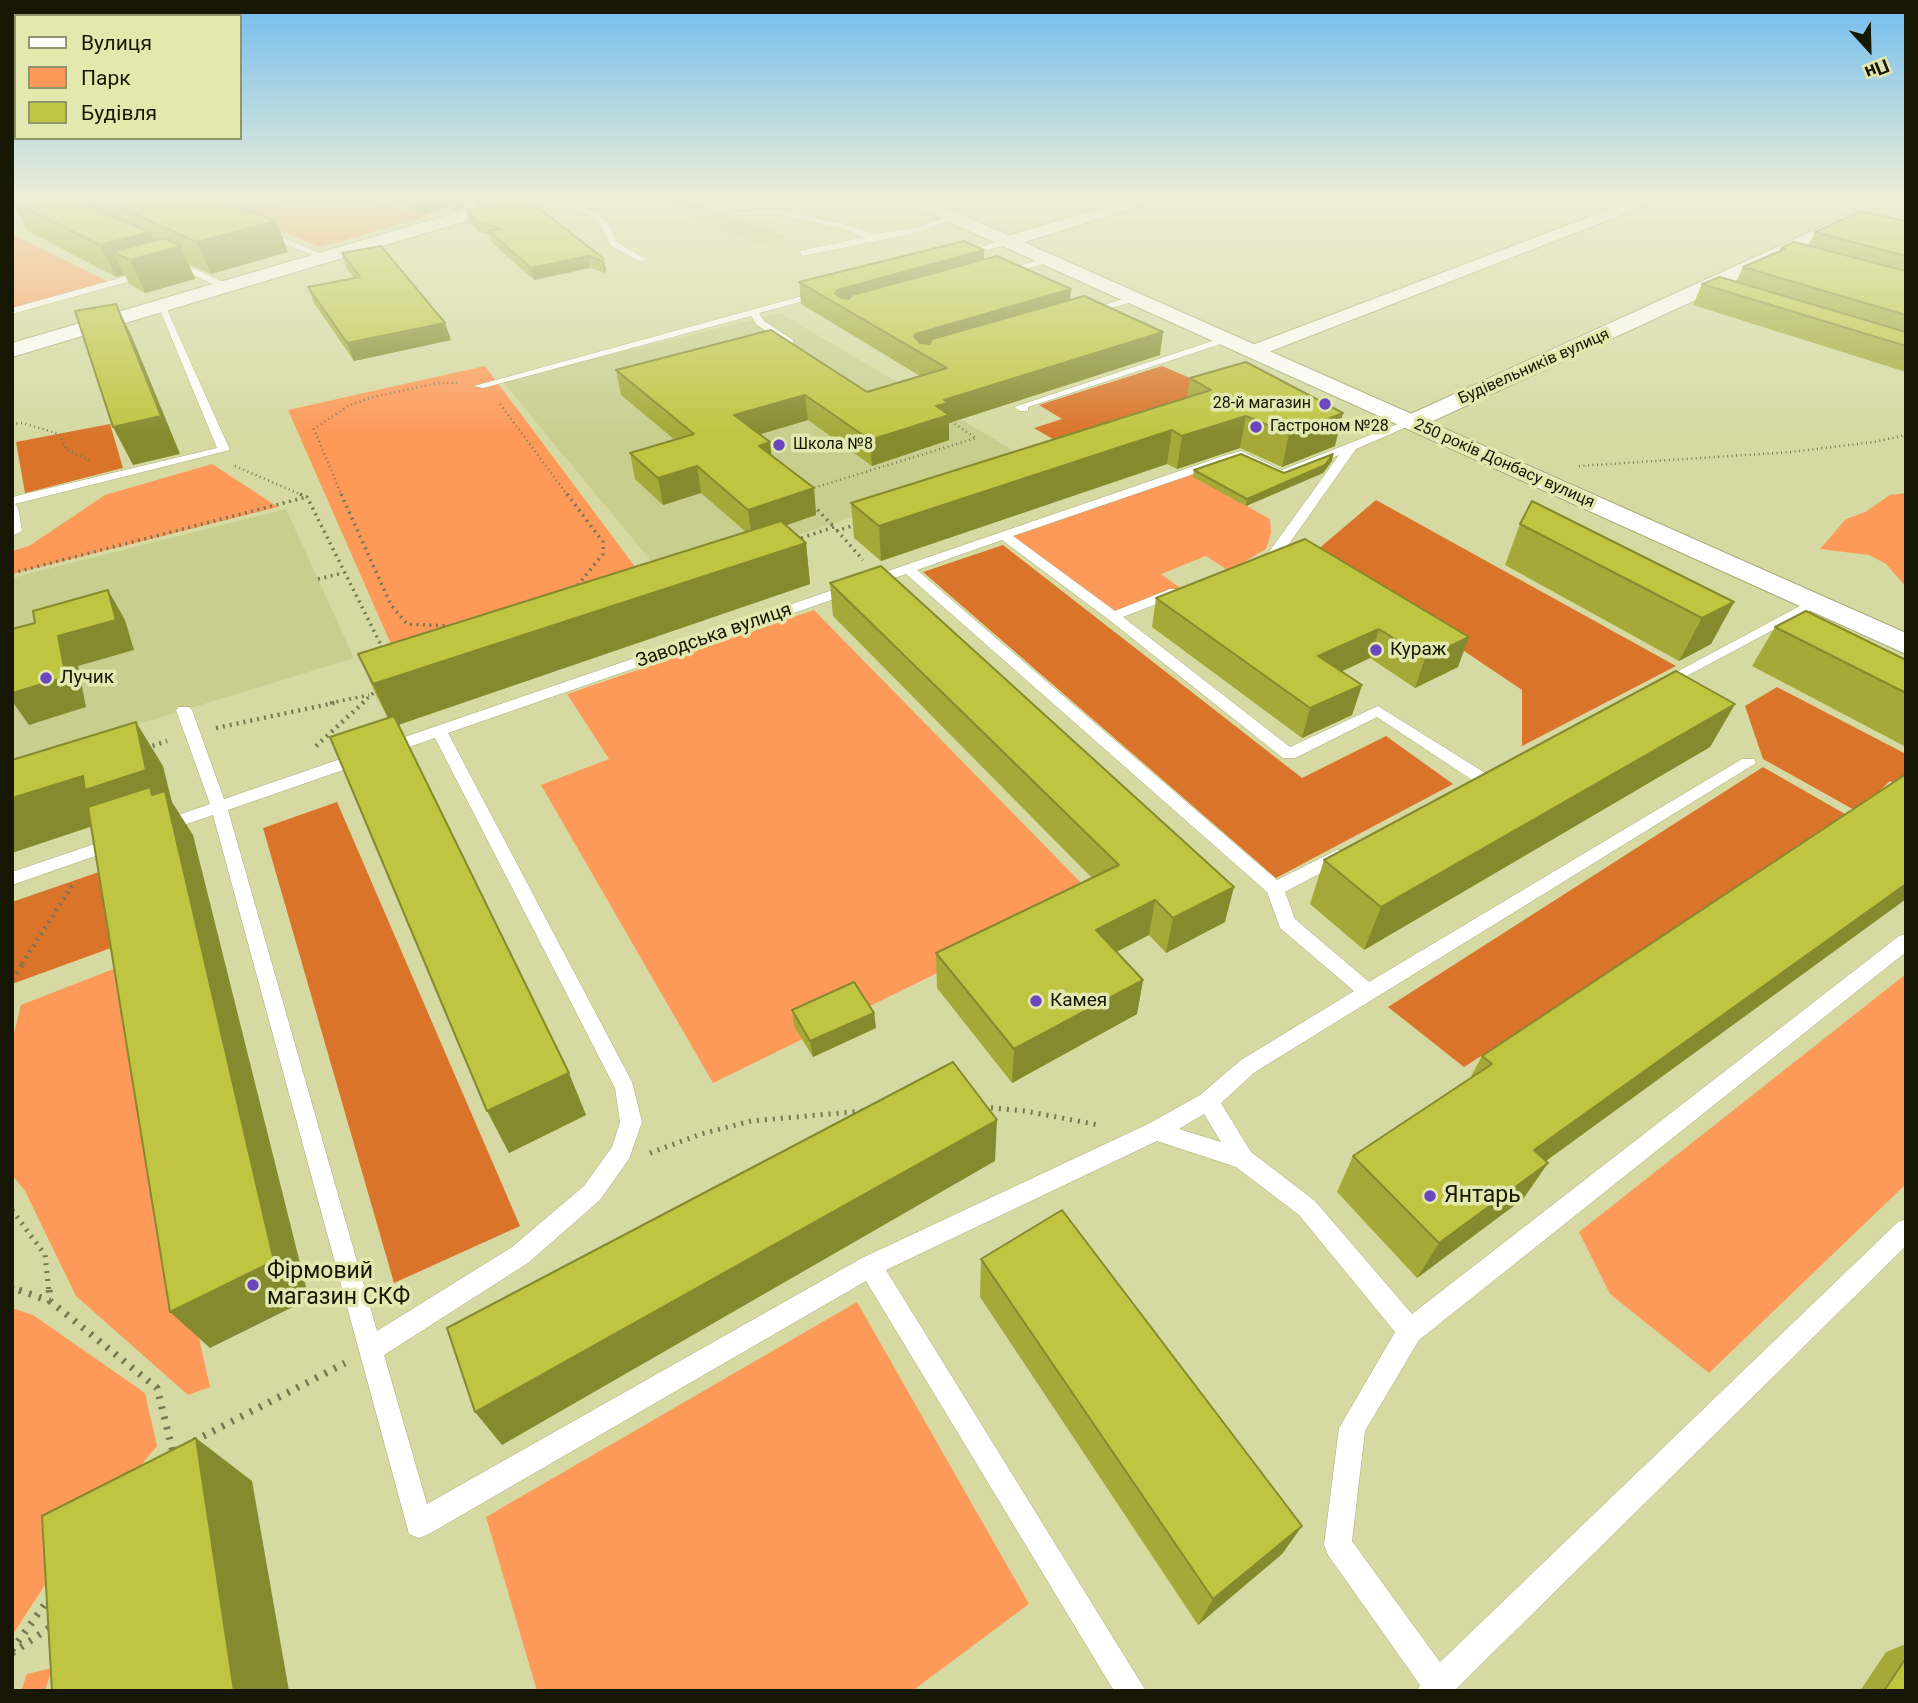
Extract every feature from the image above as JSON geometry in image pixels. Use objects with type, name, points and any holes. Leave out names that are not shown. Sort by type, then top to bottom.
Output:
[{"type":"street","points":[[12,350],[253,277]]},
{"type":"street","name":"250 років Донбасу вулиця","points":[[1086,277],[1906,645]]},
{"type":"street","points":[[1254,351],[1445,277]]},
{"type":"street","name":"Будівельників вулиця","points":[[1412,422],[1730,277]]},
{"type":"street","points":[[1707,288],[1734,296]]},
{"type":"lane","points":[[12,311],[134,277]]},
{"type":"lane","points":[[207,277],[225,286]]},
{"type":"lane","points":[[480,386],[836,290]]},
{"type":"lane","points":[[1075,316],[1133,299]]},
{"type":"lane","points":[[12,501],[224,450],[160,305]]},
{"type":"lane","points":[[753,312],[760,323],[804,352]]},
{"type":"lane","points":[[1024,409],[1019,407],[1227,339]]},
{"type":"lane","name":"Заводська вулиця","points":[[12,879],[1241,454],[1282,474],[1412,422]]},
{"type":"lane","points":[[1240,567],[1275,555],[1351,447]]},
{"type":"lane","points":[[12,507],[16,526],[16,531],[12,532]]},
{"type":"lane","points":[[1004,536],[1113,616],[1289,754],[1378,711],[1484,780]]},
{"type":"lane","points":[[908,569],[1275,889],[1287,923],[1368,992]]},
{"type":"lane","points":[[1113,616],[1194,585]]},
{"type":"lane","points":[[1642,695],[1813,603]]},
{"type":"lane","points":[[184,710],[219,807],[419,1524],[870,1266],[1152,1133],[1208,1101],[1248,1066],[1748,763]]},
{"type":"lane","points":[[370,1350],[520,1255],[592,1193],[621,1152],[631,1122],[625,1088],[439,731]]},
{"type":"lane","points":[[1275,889],[1361,844]]},
{"type":"lane","points":[[1906,941],[1410,1331],[1352,1428],[1338,1545],[1435,1688],[1906,1230]]},
{"type":"lane","points":[[1208,1101],[1243,1159],[1307,1208],[1410,1331]]},
{"type":"lane","points":[[1152,1133],[1243,1159]]},
{"type":"lane","points":[[870,1266],[1131,1691]]},
{"type":"path","points":[[451,626],[407,624],[383,592],[314,429],[348,406],[398,390],[438,383],[489,388],[603,542],[603,554],[595,567],[573,589]]},
{"type":"path","points":[[802,492],[976,438],[945,417]]},
{"type":"path","points":[[12,424],[23,423],[59,434],[66,450],[89,460]]},
{"type":"path","points":[[1573,465],[1601,467],[1791,452],[1874,442],[1906,435]]},
{"type":"path","points":[[224,450],[230,463],[307,497],[384,651]]},
{"type":"path","points":[[12,573],[307,497]]},
{"type":"path","points":[[810,501],[880,579]]},
{"type":"path","points":[[795,540],[862,522]]},
{"type":"path","points":[[318,579],[343,573]]},
{"type":"path","points":[[310,752],[387,681]]},
{"type":"path","points":[[12,980],[93,851]]},
{"type":"path","points":[[977,1106],[1025,1111],[1152,1133]]},
{"type":"path","points":[[614,1162],[751,1121],[877,1110]]},
{"type":"path","points":[[12,1210],[44,1255],[50,1301]]},
{"type":"path","points":[[12,1288],[50,1301],[158,1388],[173,1452]]},
{"type":"path","points":[[162,1458],[370,1350]]},
{"type":"path","points":[[12,1652],[53,1594]]},
{"type":"path","points":[[12,1652],[63,1618]]},
{"type":"shaded area","name":"Школа №8","points":[[780,313],[1028,459],[666,579],[502,381]]},
{"type":"shaded area","points":[[1162,366],[1216,389],[1063,445],[1034,428],[1062,419],[1039,405]]},
{"type":"shaded area","points":[[110,424],[123,468],[25,493],[16,442]]},
{"type":"shaded area","points":[[1376,500],[1676,666],[1522,746],[1522,690],[1316,551]]},
{"type":"shaded area","points":[[286,509],[354,658],[12,763],[12,578]]},
{"type":"shaded area","points":[[1003,545],[1302,778],[1386,736],[1453,784],[1276,878],[923,572]]},
{"type":"shaded area","points":[[1777,687],[1906,754],[1906,788],[1890,781],[1858,812],[1763,759],[1745,706]]},
{"type":"shaded area","points":[[1763,767],[1852,818],[1464,1067],[1388,1007]]},
{"type":"shaded area","points":[[337,802],[520,1226],[394,1283],[263,828]]},
{"type":"shaded area","points":[[99,872],[111,948],[12,984],[12,902]]},
{"type":"green space","points":[[12,277],[100,277],[109,282],[12,309]]},
{"type":"green space","points":[[485,366],[648,584],[401,667],[288,410]]},
{"type":"green space","points":[[1227,458],[1227,495],[1270,519],[1271,533],[1266,549],[1229,571],[1206,556],[1161,574],[1183,590],[1113,616],[1004,536]]},
{"type":"green space","points":[[212,464],[278,507],[12,574],[12,551],[29,546],[105,495]]},
{"type":"green space","points":[[1906,493],[1906,587],[1886,564],[1869,555],[1820,549],[1846,519],[1865,512],[1890,495]]},
{"type":"green space","points":[[814,610],[1094,896],[713,1083],[541,785],[609,759],[567,694]]},
{"type":"green space","points":[[116,968],[210,1387],[188,1395],[76,1296],[25,1191],[12,1175],[12,1041],[21,1005]]},
{"type":"green space","points":[[1906,974],[1906,1184],[1709,1373],[1610,1294],[1579,1232]]},
{"type":"green space","points":[[857,1302],[1029,1604],[912,1691],[537,1691],[486,1517]]},
{"type":"green space","points":[[12,1308],[33,1315],[145,1393],[157,1446],[58,1565],[13,1634]]},
{"type":"green space","points":[[52,1668],[45,1691],[21,1691],[27,1674]]},
{"type":"building","points":[[358,277],[407,277],[445,323],[347,343],[308,287]]},
{"type":"building","points":[[817,277],[883,277],[837,290],[835,293],[841,298],[849,299],[852,295],[917,277],[1045,277],[1071,289],[916,334],[914,336],[920,343],[930,344],[932,339],[1084,296],[1163,332],[944,400],[948,403],[936,406],[949,415],[870,440],[805,395],[734,415],[770,442],[759,446],[814,488],[748,510],[697,466],[658,478],[630,453],[694,434],[616,370],[771,330],[867,392],[947,368],[799,282]]},
{"type":"building","points":[[1722,277],[1906,332],[1906,346],[1702,284]]},
{"type":"building","points":[[1779,277],[1906,277],[1906,315]]},
{"type":"building","points":[[116,304],[161,416],[113,427],[75,311]]},
{"type":"building","points":[[1246,362],[1343,413],[1289,434],[1246,416],[1182,436],[1172,430],[879,526],[851,503],[1211,390],[1190,378]]},
{"type":"building","points":[[1241,454],[1284,473],[1333,454],[1325,465],[1247,499],[1194,470]]},
{"type":"building","points":[[1532,501],[1734,602],[1702,618],[1520,524]]},
{"type":"building","points":[[781,521],[806,543],[373,684],[358,654]]},
{"type":"building","points":[[1305,539],[1469,637],[1425,658],[1379,629],[1318,656],[1362,685],[1310,708],[1156,598]]},
{"type":"building","points":[[881,566],[1234,887],[1173,918],[1155,900],[1096,930],[1143,980],[1014,1049],[936,953],[1119,865],[830,583]]},
{"type":"building","points":[[108,590],[116,620],[58,636],[66,677],[12,693],[12,629],[35,623],[33,611]]},
{"type":"building","points":[[1806,611],[1906,660],[1906,693],[1775,627]]},
{"type":"building","points":[[1676,671],[1735,704],[1381,907],[1324,860]]},
{"type":"building","points":[[394,716],[569,1073],[487,1111],[330,737]]},
{"type":"building","points":[[136,722],[146,770],[85,790],[83,776],[12,798],[12,760]]},
{"type":"building","points":[[1906,774],[1906,884],[1534,1150],[1548,1163],[1439,1243],[1353,1156],[1492,1064],[1482,1056]]},
{"type":"building","points":[[150,787],[152,795],[165,791],[274,1261],[170,1312],[88,807]]},
{"type":"building","points":[[854,982],[874,1013],[810,1041],[792,1010]]},
{"type":"building","points":[[953,1062],[997,1120],[475,1412],[447,1328]]},
{"type":"building","points":[[1062,1210],[1302,1526],[1213,1599],[981,1259]]},
{"type":"building","points":[[196,1438],[234,1691],[52,1691],[42,1516]]},
{"type":"building","points":[[1906,1658],[1906,1691],[1884,1691]]},
{"type":"place","name":"28-й магазин","points":[[1325,404]]},
{"type":"place","name":"Гастроном №28","points":[[1256,427]]},
{"type":"place","name":"Школа №8","points":[[779,445]]},
{"type":"place","name":"Кураж","points":[[1376,650]]},
{"type":"place","name":"Лучик","points":[[46,678]]},
{"type":"place","name":"Камея","points":[[1036,1001]]},
{"type":"place","name":"Янтарь","points":[[1430,1196]]},
{"type":"place","name":"Фірмовий магазин СКФ","points":[[253,1285]]}]
